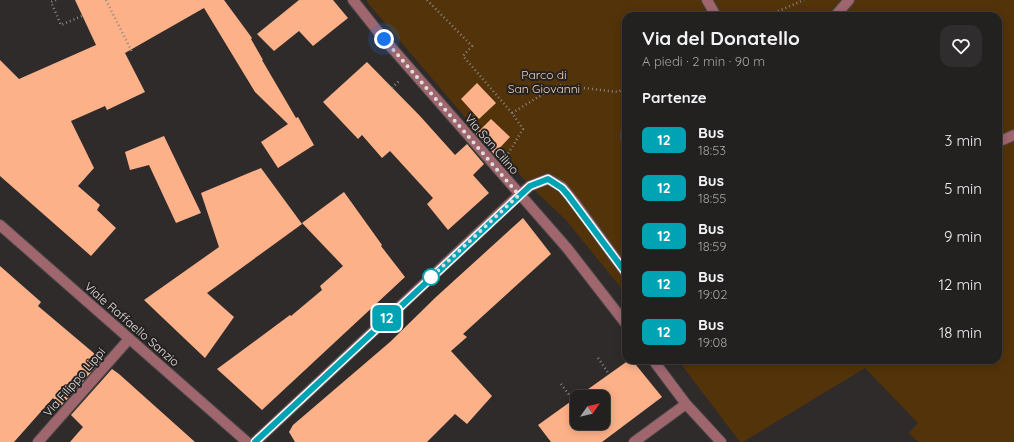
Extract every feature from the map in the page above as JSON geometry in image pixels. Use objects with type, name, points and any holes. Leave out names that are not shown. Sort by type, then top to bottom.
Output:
[{"type":"street","name":"Via San Cilino","points":[[353,0],[384,39],[567,248],[622,319]]},
{"type":"street","points":[[707,0],[714,12]]},
{"type":"street","points":[[838,12],[849,0]]},
{"type":"street","points":[[1002,140],[1014,136]]},
{"type":"street","points":[[255,442],[530,186],[548,179],[562,188],[575,203],[622,268]]},
{"type":"street","name":"Viale Raffaello Sanzio","points":[[0,226],[247,442]]},
{"type":"street","name":"Via Filippo Lippi","points":[[38,442],[129,339]]},
{"type":"street","points":[[656,364],[686,404],[721,442]]},
{"type":"street","points":[[634,442],[686,404]]},
{"type":"path","points":[[56,0],[51,2],[62,25],[82,16]]},
{"type":"path","points":[[106,0],[132,52]]},
{"type":"path","points":[[427,0],[472,46],[463,56],[512,113],[523,129],[505,160],[496,168]]},
{"type":"path","points":[[776,12],[804,0]]},
{"type":"path","points":[[512,113],[558,85],[618,92],[622,90]]},
{"type":"path","points":[[598,358],[609,374]]},
{"type":"path","points":[[561,384],[570,396]]},
{"type":"green space","name":"Parco di San Giovanni","points":[[367,0],[1014,0],[1014,442],[918,442],[909,433],[918,423],[865,368],[743,442],[740,442],[681,364],[1002,364],[1002,12],[622,12],[622,289],[566,220],[530,186],[498,150],[475,129],[367,2]]},
{"type":"building","points":[[75,0],[224,0],[252,38],[251,39],[262,60],[296,118],[298,117],[314,145],[278,168],[261,142],[288,124],[255,92],[204,8],[125,53],[145,92],[107,110],[105,106],[71,121],[94,168],[78,186],[100,205],[97,210],[116,228],[91,256],[0,176],[0,60],[19,79],[96,45]]},
{"type":"building","points":[[299,0],[333,0],[348,18],[313,46],[299,31],[274,51],[257,34]]},
{"type":"building","points":[[367,62],[420,116],[455,155],[467,144],[484,164],[473,175],[489,193],[448,230],[427,204],[433,198],[390,151],[382,158],[362,135],[358,139],[323,102]]},
{"type":"building","points":[[477,83],[496,103],[479,119],[461,99]]},
{"type":"building","points":[[491,119],[510,137],[494,154],[476,134]]},
{"type":"building","points":[[164,136],[201,213],[176,223],[149,165],[130,170],[125,152]]},
{"type":"building","points":[[261,168],[302,224],[207,293],[234,317],[205,358],[144,300],[219,247],[201,193]]},
{"type":"building","points":[[344,192],[382,245],[381,246],[405,277],[262,410],[217,369],[290,315],[291,316],[322,290],[320,286],[343,266],[302,223]]},
{"type":"building","points":[[523,218],[551,254],[463,334],[467,337],[451,351],[492,396],[467,424],[455,414],[427,442],[295,442],[289,432],[293,425],[390,342],[436,297]]},
{"type":"building","points":[[0,266],[41,302],[38,306],[102,360],[61,406],[53,398],[14,442],[0,442]]},
{"type":"building","points":[[623,364],[635,364],[662,397],[602,442],[551,442],[538,425],[570,402],[570,430],[610,430],[610,390],[587,390]]},
{"type":"building","points":[[112,369],[195,442],[70,442],[83,427],[71,415]]},
{"type":"bus line","name":"12","points":[[255,442],[530,186],[548,179],[562,188],[575,203],[622,268]]},
{"type":"route","points":[[384,39],[519,195],[427,281],[431,277]]}]
